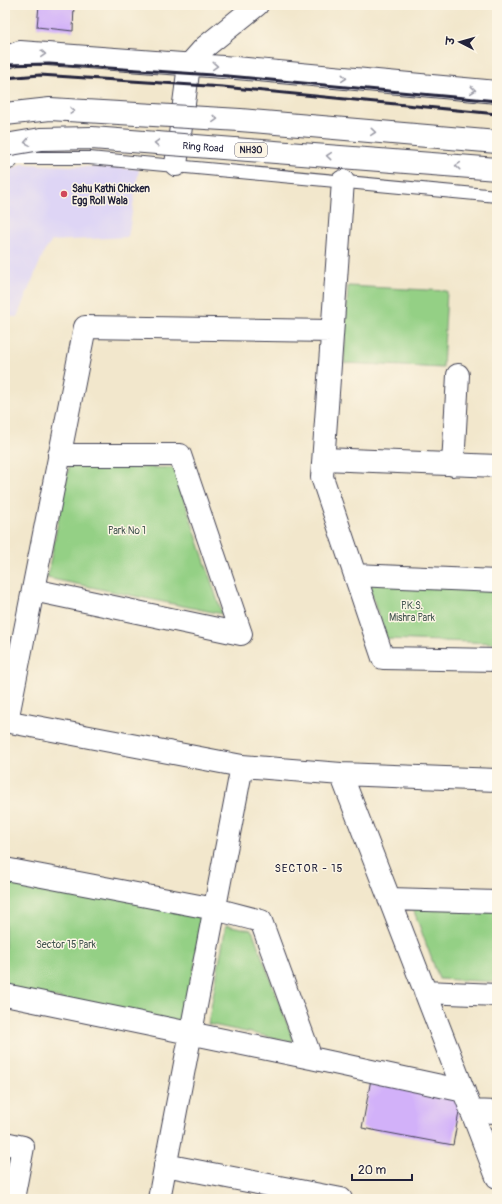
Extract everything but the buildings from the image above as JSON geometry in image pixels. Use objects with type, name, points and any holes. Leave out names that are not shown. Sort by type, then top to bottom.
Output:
[{"type":"main road","points":[[176,165],[189,64],[205,47],[257,5]]},
{"type":"main road","points":[[5,58],[20,52],[189,64],[497,92]]},
{"type":"main road","points":[[5,114],[50,109],[240,120],[497,142]]},
{"type":"main road","name":"Ring Road","points":[[6,155],[41,139],[92,138],[497,169]]},
{"type":"main road","points":[[343,181],[322,477],[383,658],[497,660]]},
{"type":"main road","points":[[332,331],[85,327],[6,721],[242,766],[341,774],[497,780]]},
{"type":"main road","points":[[453,465],[458,375]]},
{"type":"main road","points":[[32,590],[241,634],[180,455],[59,456]]},
{"type":"main road","points":[[324,460],[497,466]]},
{"type":"main road","points":[[355,575],[497,581]]},
{"type":"main road","points":[[159,1199],[242,766]]},
{"type":"main road","points":[[341,774],[497,1177]]},
{"type":"main road","points":[[5,869],[215,909],[261,920],[310,1058]]},
{"type":"main road","points":[[389,899],[497,902]]},
{"type":"main road","points":[[425,992],[497,995]]},
{"type":"main road","points":[[5,995],[464,1091]]},
{"type":"main road","points":[[471,1111],[497,1112]]},
{"type":"main road","points":[[5,1143],[23,1147],[13,1199]]},
{"type":"main road","points":[[165,1165],[341,1199]]},
{"type":"lane","points":[[6,155],[88,158],[176,165],[497,196]]},
{"type":"shaded area","points":[[22,164],[139,169],[128,237],[52,241],[44,252],[17,317],[5,316],[5,172]]},
{"type":"green space","points":[[348,286],[447,291],[443,368],[344,363]]},
{"type":"green space","name":"Park No 1","points":[[69,466],[174,468],[222,614],[47,578]]},
{"type":"green space","name":"P.K.S. Mishra Park","points":[[367,581],[497,586],[497,643],[387,639]]},
{"type":"green space","name":"Sector 15 Park","points":[[5,875],[204,914],[184,1023],[5,988]]},
{"type":"green space","points":[[411,903],[497,908],[497,982],[439,979]]},
{"type":"green space","points":[[226,925],[252,930],[294,1042],[208,1024]]},
{"type":"green space","points":[[5,1155],[11,1156],[5,1189]]},
{"type":"railway","points":[[5,65],[49,64],[228,76],[497,101]]},
{"type":"railway","points":[[5,78],[40,75],[223,87],[497,114]]},
{"type":"place","name":"Sahu Kathi Chicken Egg Roll Wala","points":[[64,194]]},
{"type":"district","name":"SECTOR - 15","points":[[309,868]]}]
